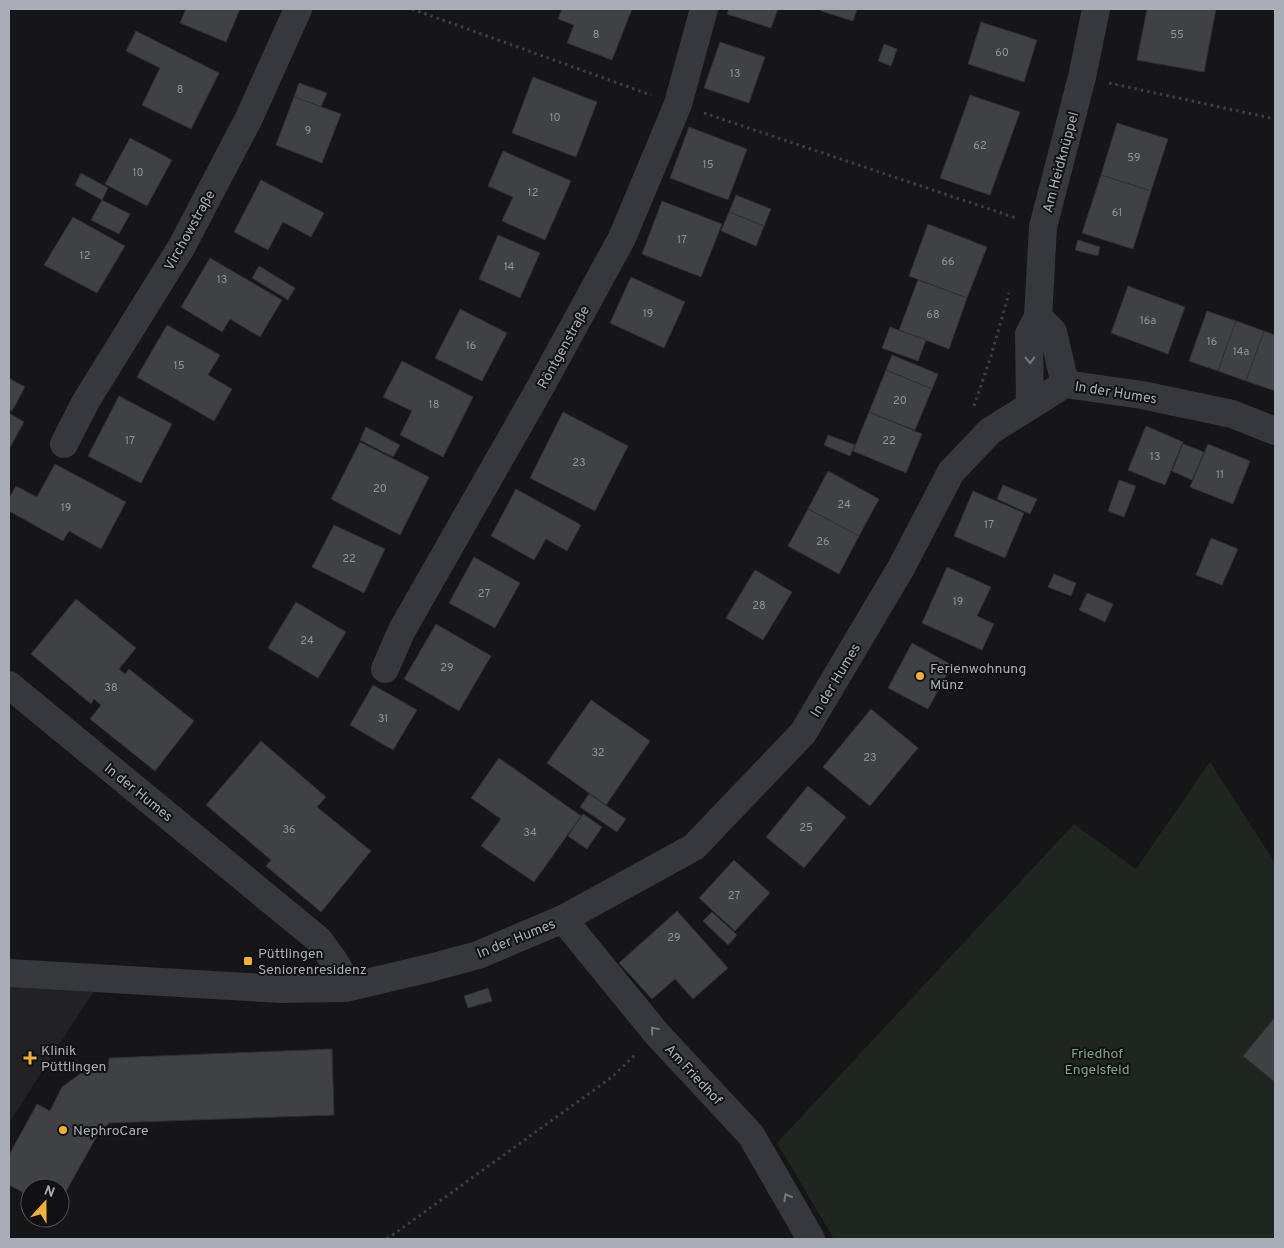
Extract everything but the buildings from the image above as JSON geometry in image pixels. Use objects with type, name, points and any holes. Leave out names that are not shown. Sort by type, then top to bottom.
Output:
[{"type":"street","name":"Virchowstraße","points":[[64,444],[86,402],[182,246],[249,118],[298,9]]},
{"type":"street","name":"Röntgenstraße","points":[[385,669],[402,630],[542,386],[622,238],[678,104],[704,9]]},
{"type":"street","name":"Am Heidknüppel","points":[[1030,405],[1029,334],[1038,317],[1043,227],[1082,77],[1096,9]]},
{"type":"street","points":[[1038,317],[1054,332],[1065,384]]},
{"type":"street","name":"In der Humes","points":[[9,973],[282,989],[345,988],[430,968],[478,954],[563,919],[694,847],[803,732],[901,568],[951,472],[990,431],[1065,384],[1142,395],[1232,414],[1275,431]]},
{"type":"street","name":"In der Humes","points":[[9,685],[319,940],[337,966],[345,988]]},
{"type":"street","name":"Am Friedhof","points":[[563,919],[657,1034],[751,1135],[812,1239]]},
{"type":"path","points":[[412,9],[678,104],[1043,227]]},
{"type":"path","points":[[1082,77],[1275,119]]},
{"type":"path","points":[[973,410],[1010,289]]},
{"type":"path","points":[[387,1239],[612,1077],[657,1034]]},
{"type":"shaded area","name":"Klinik Püttlingen","points":[[9,987],[93,992],[9,1123]]},
{"type":"green space","name":"Friedhof Engelsfeld","points":[[1210,762],[1275,863],[1275,1239],[834,1239],[777,1143],[1074,824],[1136,869]]},
{"type":"place","name":"Ferienwohnung Münz","points":[[920,676]]},
{"type":"place","name":"Püttlingen Seniorenresidenz","points":[[248,961]]},
{"type":"place","name":"Klinik Püttlingen","points":[[30,1058]]},
{"type":"place","name":"NephroCare","points":[[63,1130]]}]
